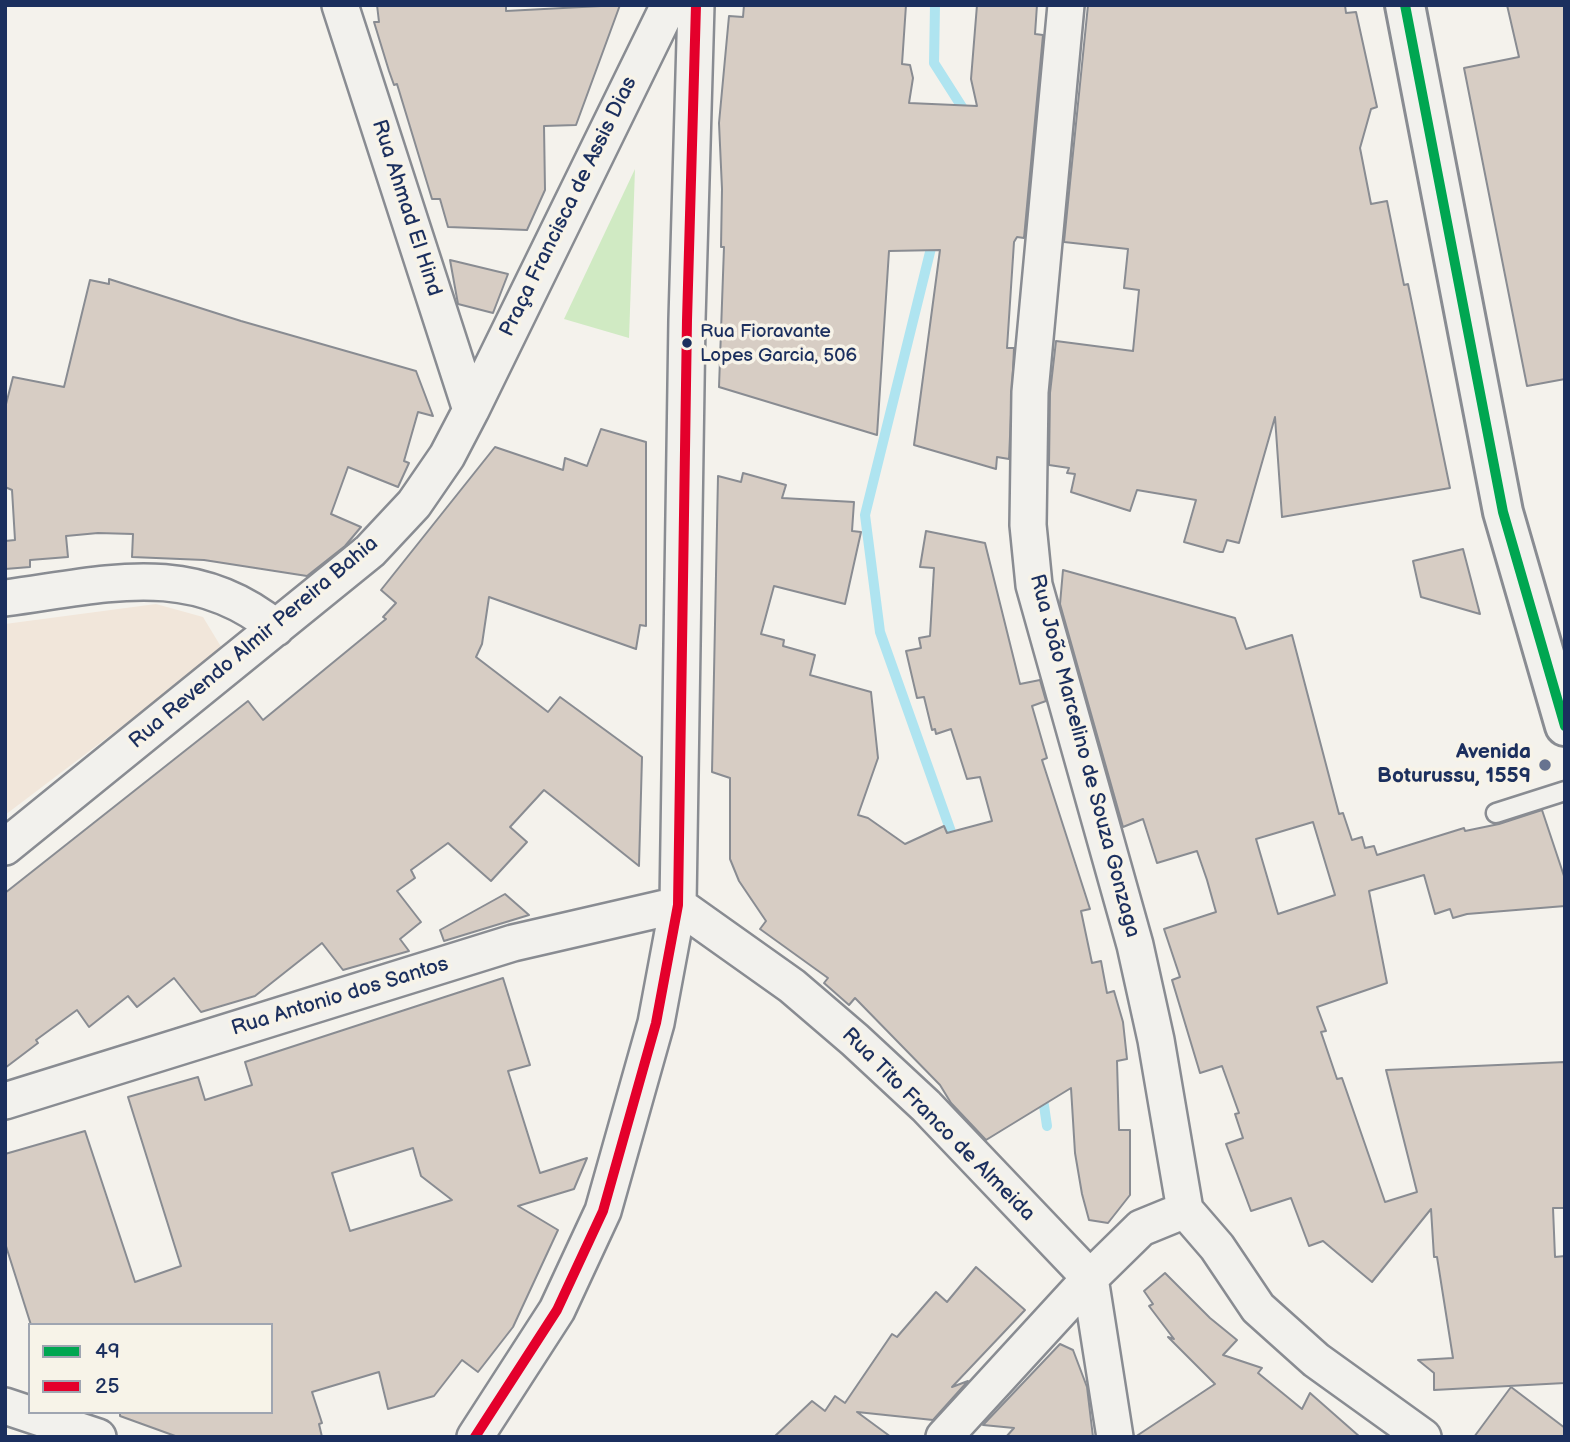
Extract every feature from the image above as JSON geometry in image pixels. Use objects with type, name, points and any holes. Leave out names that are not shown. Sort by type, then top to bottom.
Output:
[{"type":"main road","points":[[1405,5],[1503,512],[1565,726]]},
{"type":"street","name":"Rua Ahmad El Hind","points":[[340,5],[471,410]]},
{"type":"street","name":"Praça Francisca de Assis Dias","points":[[471,410],[669,5]]},
{"type":"street","points":[[475,1437],[557,1310],[603,1211],[656,1023],[678,905],[687,320],[696,5]]},
{"type":"street","name":"Rua João Marcelino de Souza Gonzaga","points":[[1066,5],[1030,391],[1029,537],[1034,584],[1135,945],[1156,1040],[1185,1210]]},
{"type":"street","name":"Rua Revendo Almir Pereira Bahia","points":[[5,847],[370,551],[414,505],[447,456],[471,410]]},
{"type":"street","points":[[5,598],[171,581],[228,596],[252,608],[276,628]]},
{"type":"street","name":"Rua Antonio dos Santos","points":[[5,1101],[513,943],[678,905]]},
{"type":"street","name":"Rua Tito Franco de Almeida","points":[[678,905],[792,986],[855,1040],[926,1106],[1090,1278]]},
{"type":"street","points":[[944,1437],[1090,1278],[1141,1228],[1185,1210],[1217,1247],[1258,1308],[1316,1360],[1423,1437]]},
{"type":"street","points":[[1090,1278],[1115,1437]]},
{"type":"street","points":[[5,1406],[28,1414]]},
{"type":"street","points":[[29,1414],[98,1437]]},
{"type":"lane","points":[[1496,813],[1565,792]]},
{"type":"shaded area","points":[[156,604],[203,617],[223,650],[5,815],[5,624]]},
{"type":"green space","points":[[635,169],[629,338],[564,319]]},
{"type":"building","points":[[377,5],[506,5],[506,11],[620,5],[576,125],[544,126],[545,190],[527,230],[448,227],[440,199],[432,199],[397,84],[394,85],[389,71],[374,22],[379,22]]},
{"type":"building","points":[[744,5],[906,5],[902,64],[910,65],[913,78],[909,103],[977,106],[971,79],[977,5],[1037,5],[1035,34],[1043,35],[1024,238],[1017,237],[1014,242],[1007,348],[1014,348],[1009,459],[997,457],[996,469],[914,445],[940,250],[889,251],[877,435],[719,387],[724,247],[721,247],[719,123],[729,16],[743,17]]},
{"type":"building","points":[[1088,5],[1345,5],[1346,13],[1356,12],[1377,107],[1371,109],[1360,148],[1371,204],[1387,201],[1404,285],[1408,284],[1450,488],[1282,517],[1275,417],[1239,543],[1227,540],[1223,552],[1220,552],[1184,542],[1196,500],[1137,490],[1130,511],[1071,492],[1075,474],[1067,473],[1069,468],[1049,465],[1050,393],[1056,341],[1133,351],[1139,290],[1124,288],[1128,249],[1064,242]]},
{"type":"building","points":[[1507,5],[1565,5],[1565,379],[1527,386],[1464,68],[1519,57]]},
{"type":"building","points":[[450,260],[508,274],[493,313],[458,304]]},
{"type":"building","points":[[109,279],[241,321],[416,371],[433,416],[418,412],[404,461],[409,463],[398,487],[348,467],[331,514],[361,527],[345,546],[307,576],[204,560],[132,557],[133,534],[98,533],[66,536],[68,557],[30,560],[30,567],[5,569],[5,541],[15,540],[12,490],[5,487],[5,408],[13,377],[64,387],[90,280],[109,284]]},
{"type":"building","points":[[601,429],[646,442],[646,626],[640,625],[636,649],[489,597],[482,644],[476,657],[548,712],[560,697],[642,757],[639,866],[544,790],[510,827],[527,842],[491,881],[448,843],[411,870],[415,878],[397,891],[421,922],[400,939],[409,951],[343,970],[322,943],[255,996],[201,1012],[174,978],[137,1007],[128,996],[89,1027],[77,1010],[36,1040],[38,1043],[5,1068],[5,893],[248,701],[263,720],[386,619],[383,617],[396,603],[381,590],[495,447],[563,470],[565,458],[587,466]]},
{"type":"building","points":[[743,473],[786,485],[782,498],[854,502],[852,531],[861,532],[845,604],[774,586],[761,634],[784,640],[783,646],[815,655],[810,675],[871,692],[878,758],[858,815],[868,818],[905,844],[944,826],[947,833],[992,821],[980,777],[967,779],[951,729],[936,734],[935,729],[932,730],[924,697],[917,698],[906,651],[921,648],[919,638],[930,636],[934,568],[920,567],[926,531],[985,543],[1020,684],[1040,680],[1046,701],[1032,706],[1047,758],[1042,760],[1090,909],[1081,911],[1092,963],[1101,961],[1107,993],[1114,991],[1123,1022],[1127,1059],[1117,1061],[1119,1130],[1130,1130],[1130,1195],[1108,1223],[1089,1220],[1075,1153],[1071,1088],[986,1140],[951,1103],[940,1085],[855,998],[849,1005],[824,983],[828,978],[760,929],[766,921],[739,881],[730,859],[730,778],[712,772],[718,476],[741,482]]},
{"type":"building","points":[[1463,549],[1480,614],[1421,597],[1413,561]]},
{"type":"building","points":[[1063,570],[1235,618],[1246,649],[1292,635],[1339,814],[1343,813],[1352,840],[1362,837],[1365,848],[1374,846],[1377,855],[1464,828],[1465,831],[1499,824],[1542,810],[1565,879],[1565,906],[1467,914],[1453,918],[1450,909],[1435,914],[1424,875],[1369,891],[1387,983],[1317,1007],[1326,1031],[1321,1032],[1337,1079],[1342,1078],[1385,1202],[1417,1192],[1386,1070],[1565,1062],[1565,1208],[1553,1208],[1555,1257],[1565,1256],[1565,1383],[1434,1390],[1434,1373],[1418,1360],[1453,1358],[1437,1257],[1434,1257],[1431,1209],[1372,1282],[1323,1241],[1309,1246],[1291,1198],[1251,1211],[1226,1144],[1243,1138],[1235,1114],[1239,1113],[1222,1066],[1200,1073],[1172,980],[1180,977],[1164,929],[1216,912],[1207,880],[1197,851],[1157,863],[1143,819],[1123,827],[1060,604]],"holes":[[[1313,822],[1335,895],[1278,914],[1256,839]]]},
{"type":"building","points":[[505,894],[529,915],[444,941],[440,930]]},
{"type":"building","points":[[503,978],[530,1065],[508,1071],[540,1173],[587,1158],[574,1189],[518,1206],[558,1230],[513,1327],[478,1372],[462,1360],[434,1396],[388,1409],[379,1372],[312,1392],[322,1423],[319,1424],[322,1437],[178,1437],[120,1414],[273,1414],[273,1323],[30,1323],[5,1243],[5,1154],[85,1131],[135,1282],[181,1266],[128,1097],[198,1077],[205,1100],[252,1085],[245,1062]],"holes":[[[413,1148],[421,1176],[452,1200],[350,1231],[332,1173]]]},
{"type":"building","points":[[976,1267],[1025,1310],[952,1387],[968,1381],[933,1420],[857,1412],[891,1437],[774,1437],[812,1401],[825,1411],[835,1396],[845,1403],[892,1334],[897,1337],[936,1292],[947,1302]]},
{"type":"building","points":[[1165,1273],[1210,1318],[1237,1340],[1223,1355],[1262,1368],[1258,1373],[1302,1409],[1310,1393],[1360,1437],[1135,1437],[1215,1384],[1168,1337],[1174,1339],[1149,1306],[1153,1304],[1144,1291]]},
{"type":"building","points":[[1060,1344],[1073,1350],[1087,1387],[1093,1437],[1006,1437],[1014,1428],[983,1425]]},
{"type":"building","points":[[1511,1387],[1565,1428],[1565,1437],[1474,1437]]},
{"type":"waterway","points":[[935,5],[934,63],[962,107],[960,116]]},
{"type":"waterway","points":[[933,240],[865,515],[880,632],[955,843]]},
{"type":"waterway","points":[[1042,1092],[1047,1126]]},
{"type":"transit line","name":"25","points":[[475,1437],[557,1310],[603,1211],[656,1023],[678,905],[687,320],[696,5]]},
{"type":"transit line","name":"49","points":[[1405,5],[1503,512],[1565,726]]},
{"type":"place","name":"Rua Fioravante Lopes Garcia, 506","points":[[687,343]]},
{"type":"place","name":"Avenida Boturussu, 1559","points":[[1545,765]]}]
